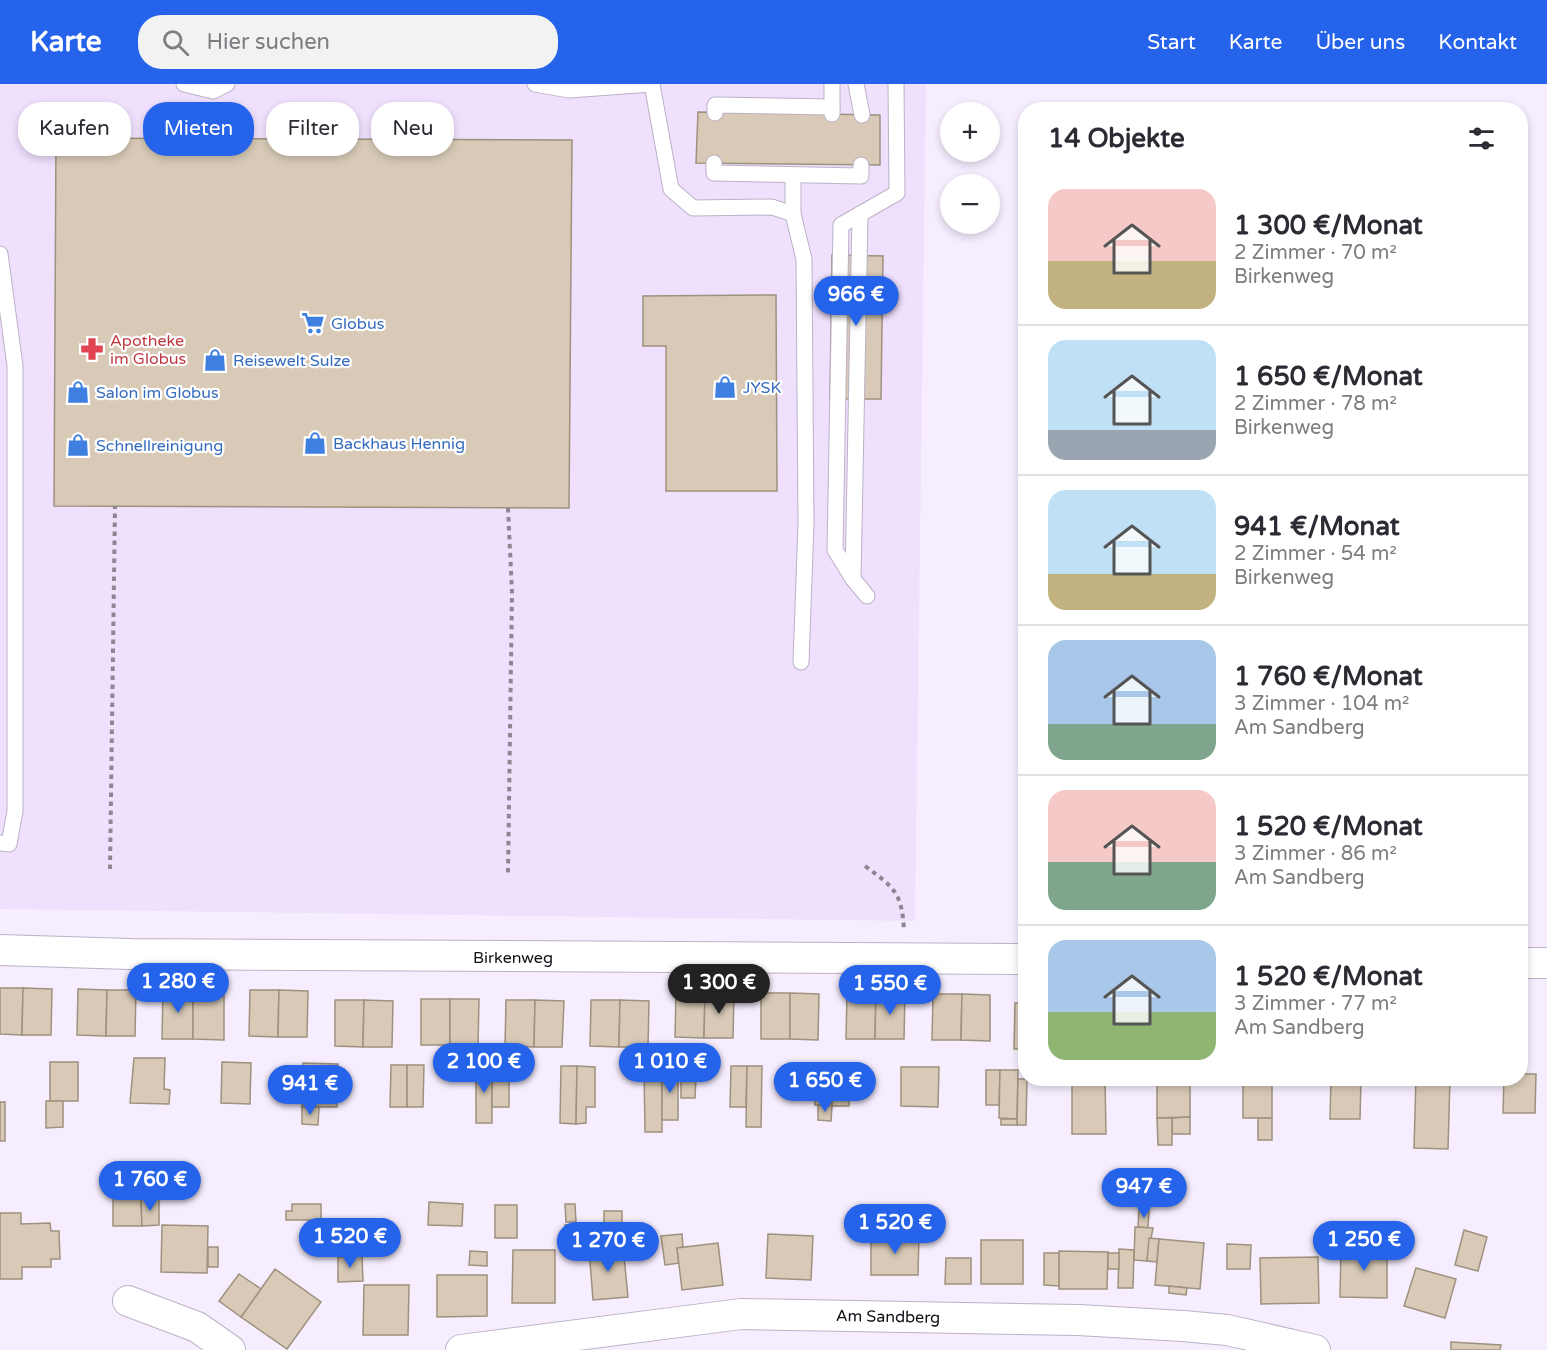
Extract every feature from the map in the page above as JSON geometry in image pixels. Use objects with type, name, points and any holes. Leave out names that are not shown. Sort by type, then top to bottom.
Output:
[{"type":"street","name":"Birkenweg","points":[[0,950],[142,954],[1018,960]]},
{"type":"street","points":[[1528,963],[1547,963]]},
{"type":"street","points":[[128,1301],[197,1327],[230,1350]]},
{"type":"street","name":"Am Sandberg","points":[[461,1350],[741,1314],[1078,1320],[1183,1326],[1227,1330],[1315,1350]]},
{"type":"lane","points":[[184,84],[213,91],[227,84]]},
{"type":"lane","points":[[535,84],[569,90],[652,84],[671,189],[693,208],[772,207],[793,214]]},
{"type":"lane","points":[[715,112],[715,105],[745,109],[832,111],[832,84]]},
{"type":"lane","points":[[856,84],[862,115]]},
{"type":"lane","points":[[867,596],[835,550],[841,225],[897,193],[896,84]]},
{"type":"lane","points":[[714,163],[714,173],[744,169],[831,170],[861,176],[861,165]]},
{"type":"lane","points":[[799,171],[793,214],[804,259],[806,523],[801,662]]},
{"type":"lane","points":[[0,254],[15,366],[15,811],[9,844],[0,843]]},
{"type":"path","points":[[110,869],[115,506]]},
{"type":"path","points":[[508,508],[512,659],[508,873]]},
{"type":"path","points":[[865,866],[894,887],[903,905],[905,959]]},
{"type":"shaded area","points":[[0,84],[926,84],[915,921],[0,909]]},
{"type":"building","points":[[698,112],[880,115],[880,165],[696,163]]},
{"type":"building","name":"Globus","points":[[131,138],[143,138],[143,156],[254,156],[254,139],[266,139],[266,156],[359,156],[359,139],[371,139],[371,156],[454,156],[454,140],[572,140],[569,508],[54,506],[56,156],[131,156]]},
{"type":"building","points":[[832,255],[883,256],[881,399],[830,399]]},
{"type":"building","points":[[776,295],[777,491],[666,491],[666,346],[643,346],[643,296]]},
{"type":"building","points":[[0,988],[23,988],[22,1035],[0,1034]]},
{"type":"building","points":[[23,988],[52,989],[51,1035],[22,1035]]},
{"type":"building","points":[[78,989],[107,990],[106,1036],[77,1035]]},
{"type":"building","points":[[163,989],[193,990],[193,1039],[162,1039]]},
{"type":"building","points":[[107,990],[136,990],[135,1036],[106,1036]]},
{"type":"building","points":[[193,990],[224,990],[224,1040],[193,1039]]},
{"type":"building","points":[[250,990],[279,990],[278,1037],[249,1036]]},
{"type":"building","points":[[279,990],[308,991],[307,1037],[278,1037]]},
{"type":"building","points":[[676,991],[705,991],[704,1038],[675,1037]]},
{"type":"building","points":[[705,991],[734,992],[733,1038],[704,1038]]},
{"type":"building","points":[[847,992],[876,993],[875,1039],[846,1039]]},
{"type":"building","points":[[761,993],[790,993],[790,1039],[761,1039]]},
{"type":"building","points":[[790,993],[819,994],[818,1040],[790,1039]]},
{"type":"building","points":[[876,993],[905,994],[904,1039],[875,1039]]},
{"type":"building","points":[[933,994],[962,994],[961,1040],[932,1040]]},
{"type":"building","points":[[962,994],[990,995],[990,1041],[961,1040]]},
{"type":"building","points":[[421,999],[450,999],[450,1045],[421,1045]]},
{"type":"building","points":[[450,999],[479,999],[478,1046],[450,1045]]},
{"type":"building","points":[[335,1000],[364,1000],[363,1047],[335,1046]]},
{"type":"building","points":[[364,1000],[393,1001],[392,1047],[363,1047]]},
{"type":"building","points":[[506,1000],[535,1000],[534,1047],[505,1046]]},
{"type":"building","points":[[535,1000],[564,1001],[562,1047],[534,1047]]},
{"type":"building","points":[[591,1000],[620,1000],[619,1047],[590,1046]]},
{"type":"building","points":[[620,1000],[649,1001],[648,1047],[619,1047]]},
{"type":"building","points":[[1015,1003],[1018,1003],[1018,1049],[1014,1049]]},
{"type":"building","points":[[134,1058],[165,1058],[164,1089],[170,1090],[169,1104],[130,1103]]},
{"type":"building","points":[[50,1062],[78,1062],[78,1101],[50,1101]]},
{"type":"building","points":[[222,1062],[251,1063],[250,1104],[221,1103]]},
{"type":"building","points":[[303,1063],[338,1064],[337,1107],[302,1107]]},
{"type":"building","points":[[391,1065],[407,1065],[407,1107],[390,1107]]},
{"type":"building","points":[[407,1065],[424,1065],[423,1107],[407,1107]]},
{"type":"building","points":[[476,1066],[492,1066],[492,1123],[476,1123]]},
{"type":"building","points":[[492,1066],[509,1066],[509,1107],[492,1107]]},
{"type":"building","points":[[561,1066],[577,1066],[576,1124],[560,1123]]},
{"type":"building","points":[[577,1066],[595,1067],[595,1107],[586,1107],[586,1123],[576,1124]]},
{"type":"building","points":[[731,1066],[747,1066],[746,1107],[730,1107]]},
{"type":"building","points":[[747,1066],[762,1066],[761,1127],[746,1127]]},
{"type":"building","points":[[816,1066],[832,1066],[832,1106],[815,1105]]},
{"type":"building","points":[[832,1066],[850,1066],[849,1106],[832,1106]]},
{"type":"building","points":[[901,1067],[939,1067],[938,1107],[901,1106]]},
{"type":"building","points":[[644,1069],[662,1069],[662,1132],[645,1132]]},
{"type":"building","points":[[662,1069],[678,1069],[678,1120],[662,1120]]},
{"type":"building","points":[[986,1070],[1000,1070],[999,1105],[986,1105]]},
{"type":"building","points":[[1000,1070],[1018,1070],[1017,1119],[999,1118]]},
{"type":"building","points":[[1528,1074],[1536,1074],[1535,1113],[1503,1113],[1504,1086],[1528,1086]]},
{"type":"building","points":[[681,1078],[696,1078],[695,1098],[681,1098]]},
{"type":"building","points":[[1018,1079],[1018,1086],[1027,1086],[1026,1125],[1017,1125]]},
{"type":"building","points":[[1072,1086],[1105,1086],[1106,1134],[1072,1134]]},
{"type":"building","points":[[1157,1086],[1190,1086],[1190,1117],[1157,1118]]},
{"type":"building","points":[[1243,1086],[1272,1086],[1272,1118],[1243,1118]]},
{"type":"building","points":[[1331,1086],[1361,1086],[1360,1119],[1330,1119]]},
{"type":"building","points":[[1416,1086],[1450,1086],[1448,1149],[1414,1148]]},
{"type":"building","points":[[46,1101],[63,1101],[63,1127],[46,1128]]},
{"type":"building","points":[[0,1102],[5,1102],[5,1141],[0,1141]]},
{"type":"building","points":[[818,1105],[832,1106],[831,1121],[818,1120]]},
{"type":"building","points":[[302,1107],[319,1107],[318,1125],[302,1124]]},
{"type":"building","points":[[1190,1117],[1190,1134],[1172,1134],[1172,1118]]},
{"type":"building","points":[[1157,1118],[1172,1118],[1172,1145],[1158,1145]]},
{"type":"building","points":[[1258,1118],[1272,1118],[1272,1140],[1258,1140]]},
{"type":"building","points":[[1001,1119],[1017,1119],[1017,1125],[1001,1125]]},
{"type":"building","points":[[113,1187],[124,1187],[124,1199],[141,1199],[142,1226],[113,1226]]},
{"type":"building","points":[[141,1199],[159,1199],[159,1225],[142,1226]]},
{"type":"building","points":[[429,1202],[463,1204],[462,1226],[428,1225]]},
{"type":"building","points":[[292,1204],[321,1204],[321,1220],[286,1220],[286,1211],[292,1211]]},
{"type":"building","points":[[565,1204],[575,1204],[576,1222],[566,1222]]},
{"type":"building","points":[[495,1205],[517,1205],[517,1238],[495,1238]]},
{"type":"building","points":[[1139,1210],[1149,1210],[1148,1228],[1138,1227]]},
{"type":"building","points":[[604,1211],[622,1211],[622,1225],[604,1225]]},
{"type":"building","points":[[0,1213],[21,1213],[21,1224],[50,1223],[51,1231],[59,1231],[60,1259],[51,1259],[51,1267],[22,1267],[22,1279],[0,1279]]},
{"type":"building","points":[[585,1223],[586,1245],[567,1247],[565,1225]]},
{"type":"building","points":[[162,1225],[208,1226],[207,1273],[161,1272]]},
{"type":"building","points":[[1135,1227],[1153,1228],[1147,1261],[1134,1260]]},
{"type":"building","points":[[1464,1230],[1487,1237],[1478,1271],[1455,1265]]},
{"type":"building","points":[[337,1231],[352,1231],[353,1256],[338,1257]]},
{"type":"building","points":[[682,1234],[683,1247],[677,1248],[679,1263],[665,1265],[661,1236]]},
{"type":"building","points":[[768,1234],[813,1236],[811,1280],[766,1278]]},
{"type":"building","points":[[871,1234],[919,1235],[918,1275],[871,1275]]},
{"type":"building","points":[[1149,1238],[1159,1239],[1157,1262],[1147,1261]]},
{"type":"building","points":[[1159,1239],[1204,1243],[1200,1289],[1155,1285]]},
{"type":"building","points":[[981,1240],[1023,1240],[1023,1284],[981,1284]]},
{"type":"building","points":[[718,1243],[723,1285],[682,1290],[677,1248]]},
{"type":"building","points":[[1227,1244],[1251,1245],[1250,1269],[1227,1269]]},
{"type":"building","points":[[623,1246],[628,1297],[593,1300],[589,1249]]},
{"type":"building","points":[[208,1247],[218,1247],[218,1267],[208,1267]]},
{"type":"building","points":[[1341,1247],[1387,1247],[1387,1298],[1340,1297]]},
{"type":"building","points":[[1119,1249],[1134,1250],[1133,1288],[1118,1288]]},
{"type":"building","points":[[513,1250],[555,1250],[555,1303],[512,1303]]},
{"type":"building","points":[[470,1251],[487,1252],[487,1266],[469,1265]]},
{"type":"building","points":[[1059,1251],[1108,1252],[1107,1289],[1059,1289]]},
{"type":"building","points":[[1044,1253],[1059,1253],[1059,1286],[1044,1285]]},
{"type":"building","points":[[1108,1253],[1119,1253],[1119,1269],[1108,1269]]},
{"type":"building","points":[[362,1256],[363,1281],[338,1282],[338,1257]]},
{"type":"building","points":[[1318,1257],[1319,1303],[1261,1304],[1260,1258]]},
{"type":"building","points":[[946,1258],[971,1258],[971,1284],[945,1284]]},
{"type":"building","points":[[1416,1268],[1456,1279],[1445,1318],[1404,1306]]},
{"type":"building","points":[[275,1269],[321,1302],[287,1349],[241,1317]]},
{"type":"building","points":[[239,1274],[261,1289],[241,1317],[219,1301]]},
{"type":"building","points":[[437,1275],[487,1275],[487,1316],[437,1317]]},
{"type":"building","points":[[364,1285],[409,1285],[408,1335],[363,1335]]},
{"type":"building","points":[[1169,1286],[1187,1288],[1186,1295],[1169,1293]]},
{"type":"building","points":[[1451,1342],[1501,1345],[1500,1350],[1451,1350]]},
{"type":"place","name":"Globus","points":[[313,323]]},
{"type":"place","name":"Apotheke im Globus","points":[[92,349]]},
{"type":"place","name":"Reisewelt Sulze","points":[[215,360]]},
{"type":"place","name":"JYSK","points":[[725,387]]},
{"type":"place","name":"Salon im Globus","points":[[78,392]]},
{"type":"place","name":"Backhaus Hennig","points":[[315,443]]},
{"type":"place","name":"Schnellreinigung","points":[[78,445]]}]
